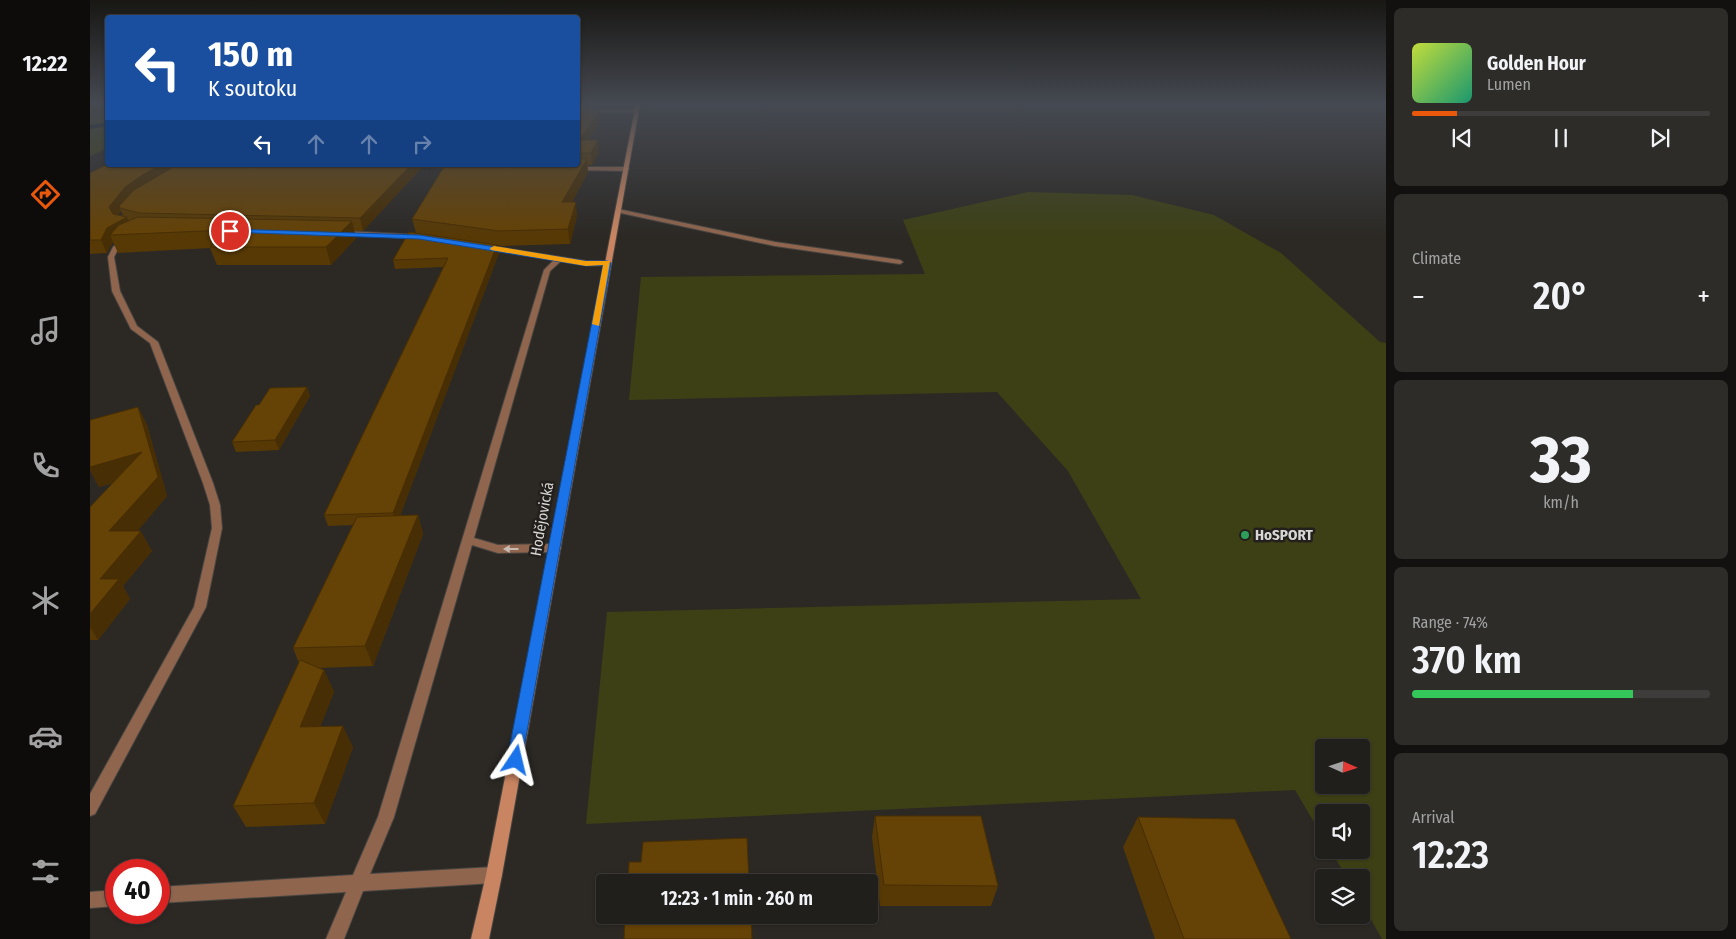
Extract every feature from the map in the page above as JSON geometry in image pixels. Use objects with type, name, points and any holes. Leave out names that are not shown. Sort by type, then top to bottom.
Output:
[{"type":"street","name":"Hodějovická","points":[[480,939],[494,875],[630,148]]},
{"type":"street","points":[[566,168],[626,169]]},
{"type":"street","points":[[618,212],[775,244],[900,262]]},
{"type":"street","points":[[90,809],[200,606],[217,528],[215,505],[208,482],[154,342],[134,327],[116,291],[111,256],[115,248],[125,239],[138,233]]},
{"type":"street","points":[[337,233],[428,238]]},
{"type":"street","points":[[474,245],[586,263],[607,263]]},
{"type":"street","points":[[335,939],[386,817],[547,270],[559,259]]},
{"type":"street","points":[[468,540],[498,549],[555,548]]},
{"type":"street","points":[[170,895],[494,875]]},
{"type":"street","points":[[90,900],[105,899]]},
{"type":"green space","points":[[90,148],[105,148],[105,149],[90,156]]},
{"type":"green space","name":"HoSPORT","points":[[1028,192],[1132,195],[1214,215],[1281,253],[1380,342],[1386,343],[1386,939],[1382,939],[1370,918],[1370,869],[1342,869],[1336,859],[1370,859],[1370,804],[1315,804],[1315,824],[1295,790],[586,824],[607,612],[1141,599],[1068,471],[997,392],[629,400],[641,277],[925,274],[903,220]]},
{"type":"building","points":[[580,148],[594,148],[591,153],[580,153]]},
{"type":"building","points":[[580,159],[587,159],[562,202],[576,202],[568,229],[499,231],[412,219],[444,167],[580,167]]},
{"type":"building","points":[[105,166],[157,167],[125,187],[109,207],[113,214],[127,217],[107,228],[101,240],[90,240],[90,173]]},
{"type":"building","points":[[174,167],[409,167],[360,218],[139,213],[120,208],[119,206],[134,190]]},
{"type":"building","points":[[138,217],[352,221],[326,247],[210,247],[227,230],[110,235],[119,225]]},
{"type":"building","points":[[409,232],[497,245],[393,513],[324,515],[448,258],[393,260]]},
{"type":"building","points":[[307,387],[275,440],[232,442],[256,405],[259,405],[270,388]]},
{"type":"building","points":[[138,407],[158,477],[109,531],[141,531],[100,579],[119,579],[90,614],[90,507],[142,452],[90,467],[90,420]]},
{"type":"building","points":[[418,515],[365,646],[293,648],[357,517]]},
{"type":"building","points":[[300,660],[324,670],[300,727],[343,726],[314,803],[233,806]]},
{"type":"building","points":[[875,816],[981,816],[998,886],[884,885]]},
{"type":"building","points":[[1138,817],[1235,819],[1291,939],[1184,939]]},
{"type":"building","points":[[747,838],[749,874],[628,874],[629,862],[641,862],[643,842]]},
{"type":"building","points":[[625,924],[751,924],[752,939],[624,939]]},
{"type":"slow traffic","points":[[494,248],[586,263],[607,263],[596,324]]},
{"type":"place","name":"HoSPORT","points":[[1245,535]]},
{"type":"route","points":[[230,231],[375,234],[419,237],[586,263],[607,263],[516,760]]}]
